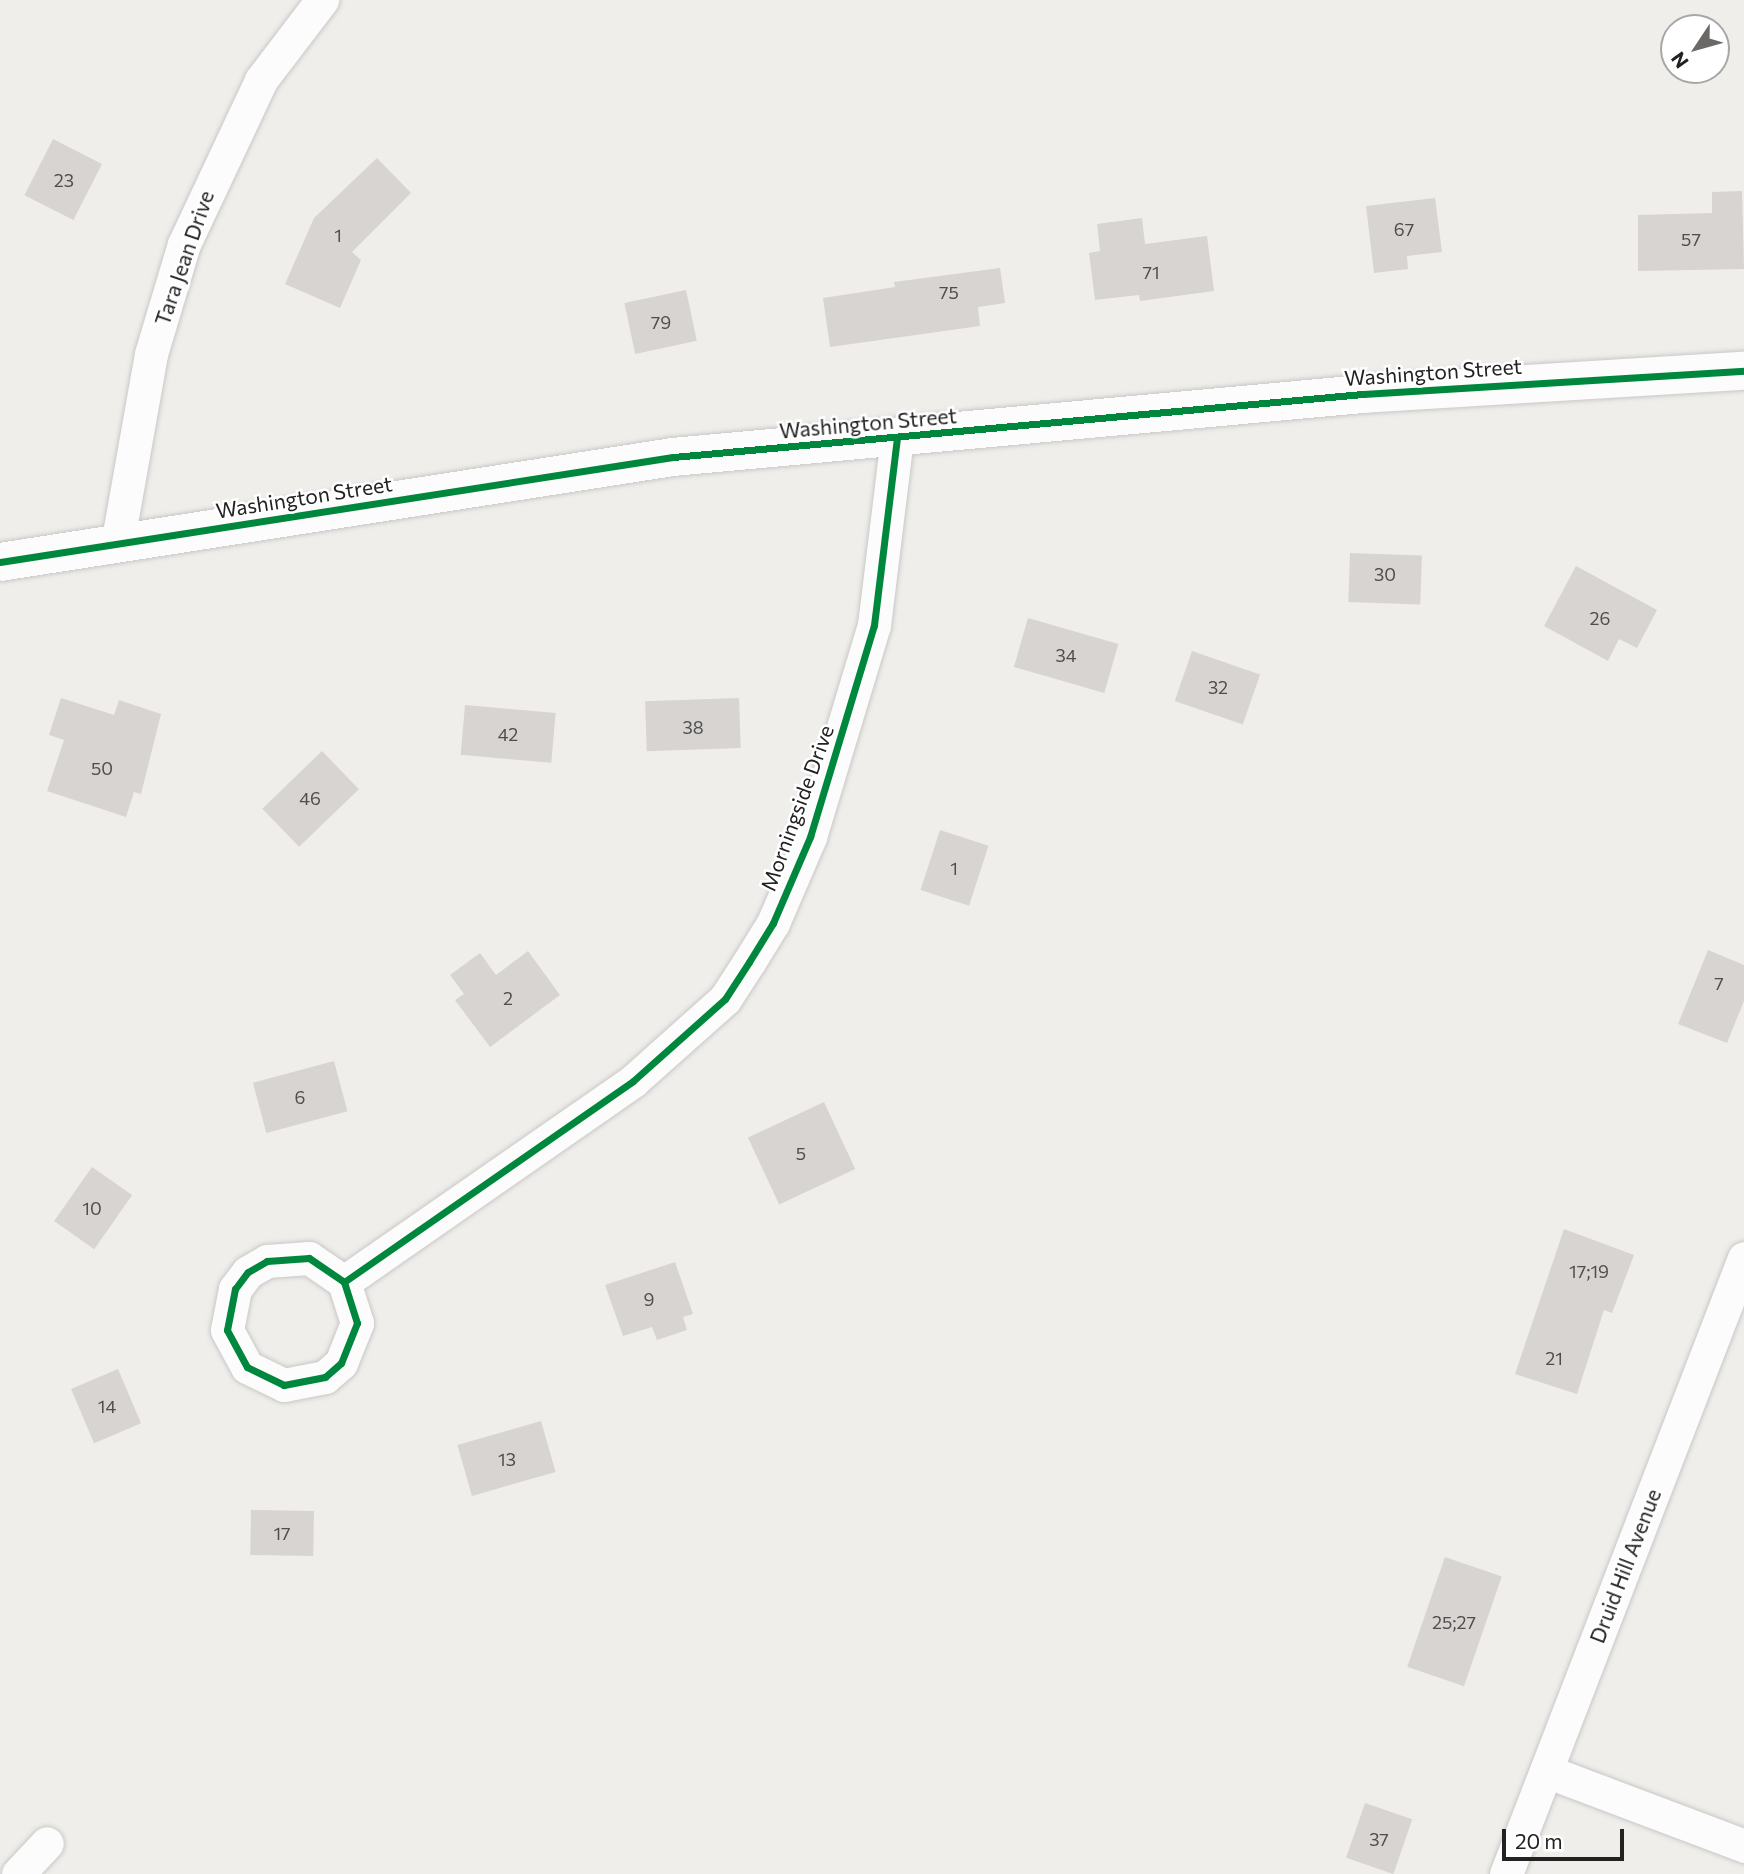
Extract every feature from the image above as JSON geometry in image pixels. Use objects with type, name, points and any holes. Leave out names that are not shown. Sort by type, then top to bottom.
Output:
[{"type":"street","name":"Tara Jean Drive","points":[[117,545],[152,354],[184,244],[261,80],[322,0]]},
{"type":"street","name":"Washington Street","points":[[0,562],[673,457],[1363,394],[1744,371]]},
{"type":"street","name":"Morningside Drive","points":[[344,1282],[633,1081],[725,999],[773,923],[810,837],[874,625],[897,438]]},
{"type":"street","name":"Druid Hill Avenue","points":[[1506,1874],[1744,1258]]},
{"type":"street","points":[[1546,1771],[1744,1846]]},
{"type":"street","points":[[18,1874],[47,1843]]},
{"type":"building","points":[[53,139],[102,164],[73,220],[24,195]]},
{"type":"building","points":[[377,158],[411,193],[352,252],[361,260],[340,308],[285,284],[314,218]]},
{"type":"building","points":[[1742,191],[1744,269],[1638,271],[1638,215],[1712,213],[1712,192]]},
{"type":"building","points":[[1435,198],[1442,252],[1407,256],[1408,269],[1374,273],[1366,206]]},
{"type":"building","points":[[1142,218],[1145,244],[1207,236],[1214,291],[1140,301],[1139,295],[1095,300],[1089,253],[1100,251],[1097,224]]},
{"type":"building","points":[[1000,268],[1005,303],[978,307],[980,326],[830,347],[823,298],[895,287],[894,282]]},
{"type":"building","points":[[686,290],[697,341],[635,354],[624,303]]},
{"type":"building","points":[[1350,553],[1422,556],[1420,604],[1348,602]]},
{"type":"building","points":[[1576,566],[1657,610],[1637,648],[1619,639],[1608,661],[1544,626]]},
{"type":"building","points":[[1028,618],[1118,644],[1104,693],[1014,667]]},
{"type":"building","points":[[1192,651],[1260,674],[1243,725],[1175,701]]},
{"type":"building","points":[[61,698],[114,715],[119,700],[161,714],[141,794],[134,792],[126,817],[47,791],[64,740],[49,735]]},
{"type":"building","points":[[739,698],[741,748],[647,751],[645,701]]},
{"type":"building","points":[[465,705],[556,713],[551,763],[461,755]]},
{"type":"building","points":[[322,751],[359,789],[299,847],[262,809]]},
{"type":"building","points":[[940,830],[989,846],[969,906],[921,890]]},
{"type":"building","points":[[1708,950],[1744,965],[1744,1001],[1727,1043],[1678,1024]]},
{"type":"building","points":[[528,951],[560,995],[490,1047],[455,1000],[464,994],[450,975],[480,953],[496,975]]},
{"type":"building","points":[[334,1061],[347,1111],[266,1133],[253,1083]]},
{"type":"building","points":[[824,1102],[855,1169],[779,1205],[748,1137]]},
{"type":"building","points":[[92,1167],[132,1195],[94,1249],[54,1221]]},
{"type":"building","points":[[1564,1229],[1634,1255],[1612,1313],[1604,1310],[1577,1394],[1515,1374]]},
{"type":"building","points":[[675,1262],[693,1314],[683,1317],[687,1330],[657,1340],[652,1327],[623,1336],[605,1285]]},
{"type":"building","points":[[118,1369],[141,1423],[94,1443],[71,1389]]},
{"type":"building","points":[[541,1421],[556,1472],[472,1496],[457,1445]]},
{"type":"building","points":[[251,1510],[314,1511],[313,1556],[250,1555]]},
{"type":"building","points":[[1445,1557],[1502,1577],[1464,1686],[1407,1667]]},
{"type":"building","points":[[1365,1803],[1412,1819],[1393,1874],[1346,1858]]},
{"type":"cycle path","points":[[0,562],[673,457],[1363,394],[1744,371]]},
{"type":"cycle path","points":[[344,1282],[357,1323],[341,1363],[325,1377],[284,1385],[247,1367],[227,1330],[235,1289],[248,1272],[267,1261],[309,1258],[344,1282],[633,1081],[725,999],[773,923],[810,837],[874,625],[897,438]]}]
